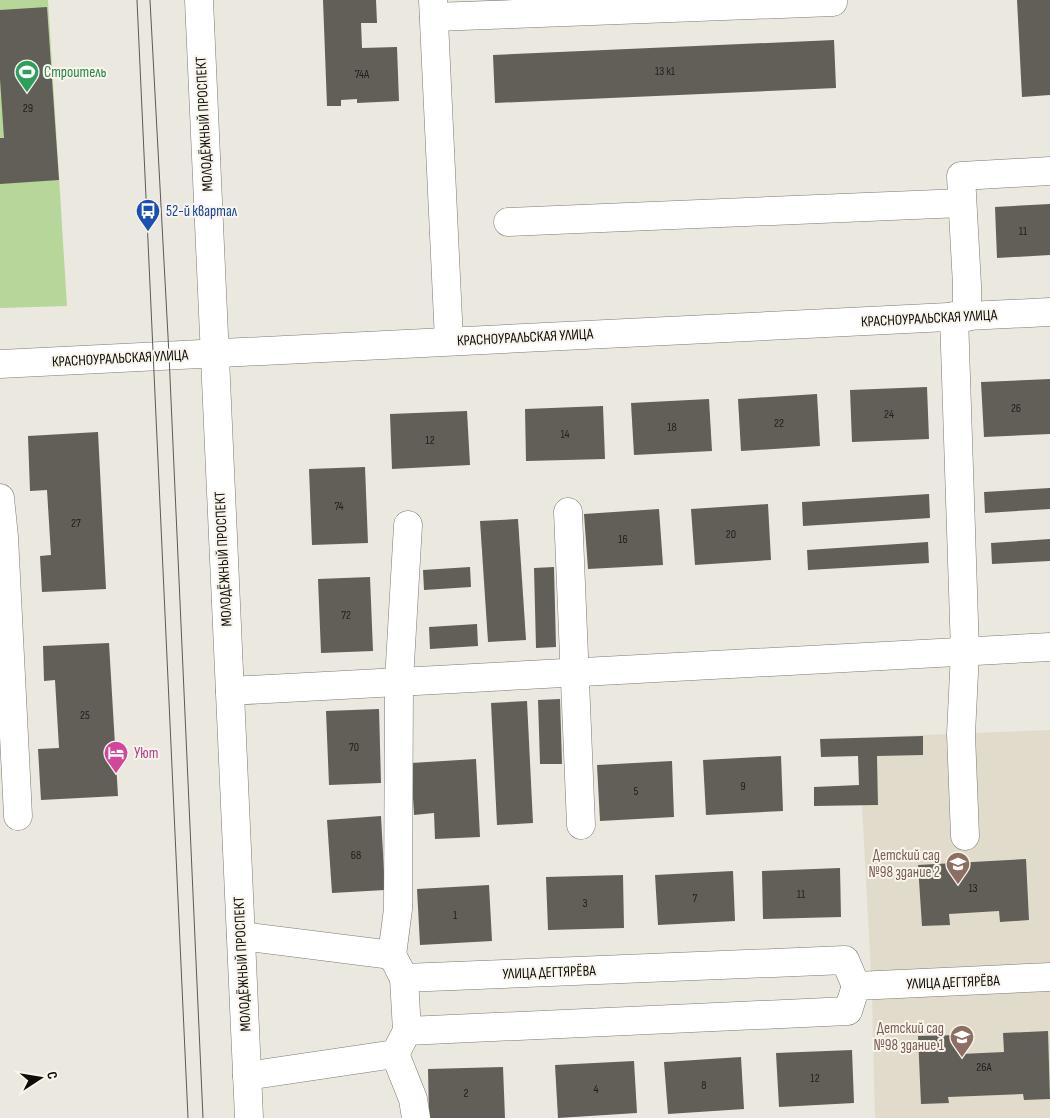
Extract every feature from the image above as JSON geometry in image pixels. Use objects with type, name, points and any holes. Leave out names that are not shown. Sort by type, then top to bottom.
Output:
[{"type":"street","name":"МОЛОДЁЖНЫЙ ПРОСПЕКТ","points":[[199,0],[249,1118]]},
{"type":"street","points":[[449,341],[433,8],[833,2]]},
{"type":"street","points":[[965,836],[961,734],[965,652],[961,176],[1050,170]]},
{"type":"street","points":[[508,222],[962,203]]},
{"type":"street","name":"КРАСНОУРАЛЬСКАЯ УЛИЦА","points":[[0,364],[1050,312]]},
{"type":"street","points":[[0,498],[7,715],[18,816]]},
{"type":"street","points":[[568,512],[581,825]]},
{"type":"street","points":[[408,525],[399,680],[398,966],[401,1042],[416,1118]]},
{"type":"street","points":[[230,691],[399,680],[574,673],[1050,647]]},
{"type":"street","name":"УЛИЦА ДЕГТЯРЁВА","points":[[241,936],[398,966],[845,960],[856,986],[1050,977]]},
{"type":"street","points":[[247,1076],[401,1042],[848,1011],[856,986]]},
{"type":"shaded area","name":"Детский сад №98 здание 2","points":[[1050,730],[1050,965],[871,974],[862,805],[878,805],[876,737]]},
{"type":"shaded area","name":"Детский сад №98 здание 1","points":[[1050,989],[1050,1118],[875,1118],[872,997]]},
{"type":"green space","name":"Строитель","points":[[0,0],[48,0],[67,306],[0,308]]},
{"type":"building","points":[[323,0],[376,0],[377,23],[361,23],[362,48],[397,47],[399,101],[357,103],[357,99],[341,100],[341,106],[327,106]]},
{"type":"building","points":[[1017,0],[1050,0],[1050,95],[1022,97]]},
{"type":"building","points":[[47,7],[59,180],[0,184],[0,138],[4,138],[0,79],[0,10]]},
{"type":"building","points":[[834,40],[836,88],[495,103],[493,55]]},
{"type":"building","points":[[1050,204],[1050,255],[997,258],[995,207]]},
{"type":"building","points":[[1050,379],[1050,434],[984,437],[981,382]]},
{"type":"building","points":[[927,387],[929,439],[852,442],[850,390]]},
{"type":"building","points":[[817,394],[820,446],[741,451],[738,399]]},
{"type":"building","points":[[709,399],[712,451],[634,455],[631,403]]},
{"type":"building","points":[[603,406],[605,459],[526,461],[525,409]]},
{"type":"building","points":[[467,411],[470,465],[392,469],[390,414]]},
{"type":"building","points":[[98,432],[106,589],[42,592],[40,556],[51,555],[47,490],[30,491],[28,436]]},
{"type":"building","points":[[365,467],[368,543],[312,545],[309,469]]},
{"type":"building","points":[[1050,488],[1050,509],[985,513],[984,492]]},
{"type":"building","points":[[929,494],[930,518],[803,526],[802,502]]},
{"type":"building","points":[[768,504],[771,560],[695,565],[691,509]]},
{"type":"building","points":[[659,509],[663,565],[588,569],[584,514]]},
{"type":"building","points":[[518,519],[526,640],[488,642],[480,521]]},
{"type":"building","points":[[1050,539],[1050,561],[992,564],[991,543]]},
{"type":"building","points":[[928,542],[929,563],[808,570],[807,550]]},
{"type":"building","points":[[470,567],[471,587],[424,590],[423,570]]},
{"type":"building","points":[[554,567],[556,647],[536,648],[534,568]]},
{"type":"building","points":[[370,577],[373,651],[321,653],[318,579]]},
{"type":"building","points":[[477,624],[478,646],[430,649],[429,627]]},
{"type":"building","points":[[109,643],[118,796],[41,800],[38,749],[59,748],[55,680],[44,681],[43,646]]},
{"type":"building","points":[[560,699],[562,764],[540,764],[538,700]]},
{"type":"building","points":[[527,701],[533,823],[497,825],[491,703]]},
{"type":"building","points":[[379,709],[381,783],[329,785],[326,711]]},
{"type":"building","points":[[923,736],[923,755],[877,756],[878,805],[814,806],[814,787],[859,785],[858,756],[821,757],[820,739]]},
{"type":"building","points":[[781,756],[783,811],[706,815],[703,760]]},
{"type":"building","points":[[476,759],[480,837],[435,839],[434,813],[414,815],[411,763]]},
{"type":"building","points":[[672,761],[674,817],[600,821],[597,765]]},
{"type":"building","points":[[381,816],[385,890],[332,893],[327,820]]},
{"type":"building","points":[[1026,859],[1029,920],[1000,922],[999,911],[949,914],[950,925],[922,926],[918,865]]},
{"type":"building","points":[[840,868],[841,917],[763,919],[762,871]]},
{"type":"building","points":[[733,871],[735,921],[658,925],[655,875]]},
{"type":"building","points":[[623,875],[624,928],[548,930],[546,877]]},
{"type":"building","points":[[489,885],[492,941],[420,945],[417,889]]},
{"type":"building","points":[[1048,1031],[1050,1099],[1024,1100],[1023,1094],[948,1097],[949,1103],[921,1104],[918,1036],[960,1035],[961,1054],[1004,1052],[1003,1033]]},
{"type":"building","points":[[852,1050],[854,1103],[779,1107],[776,1053]]},
{"type":"building","points":[[741,1057],[744,1109],[668,1114],[664,1062]]},
{"type":"building","points":[[634,1061],[637,1113],[558,1118],[555,1065]]},
{"type":"building","points":[[503,1067],[505,1118],[429,1118],[428,1069]]},
{"type":"tram line","points":[[137,0],[188,1118]]},
{"type":"tram line","points":[[150,0],[169,355],[203,1118]]},
{"type":"place","name":"Строитель","points":[[27,93]]},
{"type":"place","name":"52-й квартал","points":[[148,232]]},
{"type":"place","name":"Уют","points":[[116,774]]},
{"type":"place","name":"Детский сад №98 здание 2","points":[[958,885]]},
{"type":"place","name":"Детский сад №98 здание 1","points":[[962,1058]]}]
